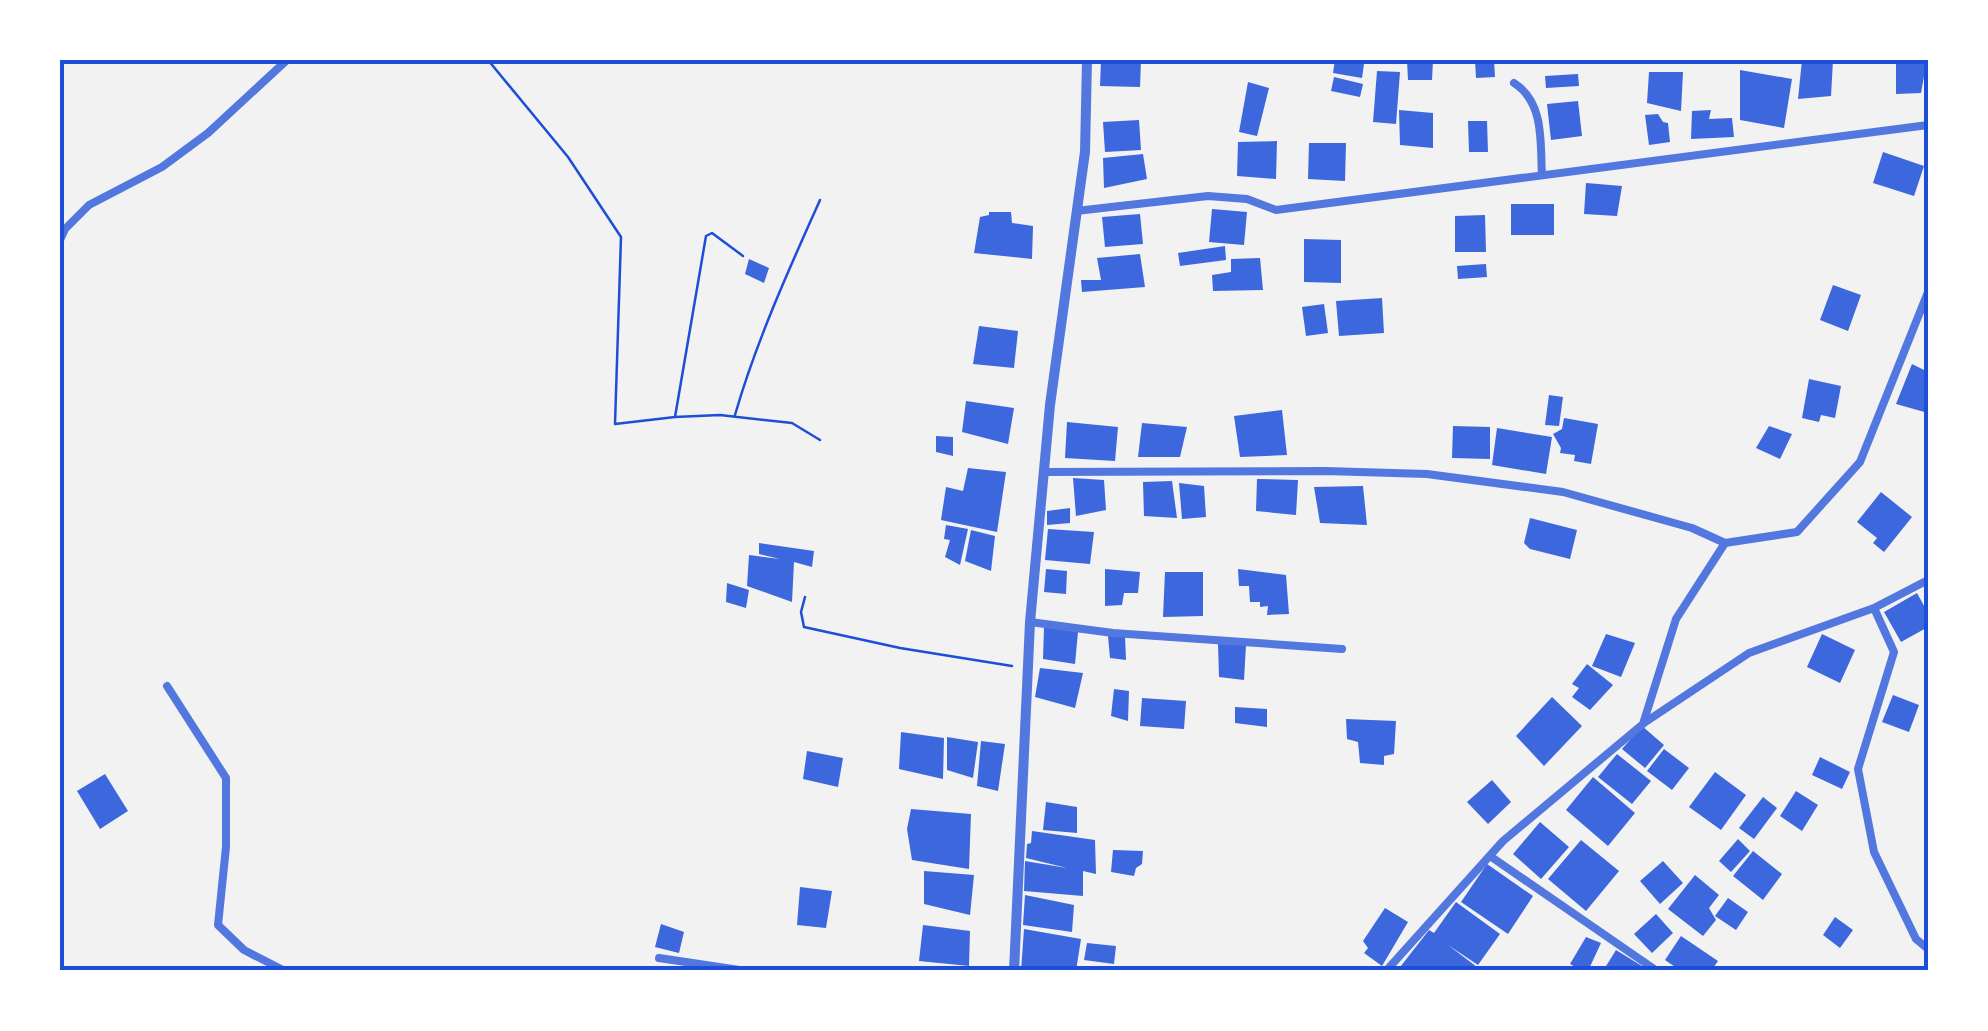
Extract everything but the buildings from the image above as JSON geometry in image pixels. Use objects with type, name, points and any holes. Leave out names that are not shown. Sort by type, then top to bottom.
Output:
[{"type":"street","points":[[60,240],[65,229],[89,206],[162,167],[208,133],[287,60]]},
{"type":"street","points":[[1014,971],[1030,622],[1044,472],[1085,152],[1087,60]]},
{"type":"street","points":[[1514,83],[1538,114],[1542,175]]},
{"type":"street","points":[[1076,212],[1208,196],[1246,199],[1276,210],[1928,125]]},
{"type":"street","points":[[1044,472],[1428,474],[1563,492],[1692,528],[1725,543],[1798,532],[1860,462],[1928,292]]},
{"type":"street","points":[[1642,724],[1676,618],[1725,543]]},
{"type":"street","points":[[1386,971],[1514,832],[1642,724],[1748,653],[1874,608],[1928,580]]},
{"type":"street","points":[[1874,608],[1894,652],[1858,768],[1874,852],[1916,939],[1928,948]]},
{"type":"street","points":[[1030,622],[1113,633],[1342,649]]},
{"type":"street","points":[[168,686],[226,778],[226,847],[218,925],[244,950],[285,971]]},
{"type":"street","points":[[1490,856],[1657,971]]},
{"type":"street","points":[[659,958],[746,971]]},
{"type":"path","points":[[488,60],[568,157],[621,237],[614,424],[675,417],[735,417],[792,423],[820,440]]},
{"type":"path","points":[[735,417],[750,361],[820,200]]},
{"type":"path","points":[[675,417],[706,236],[712,233],[729,242],[743,256]]},
{"type":"path","points":[[805,597],[804,627],[1028,670]]}]
